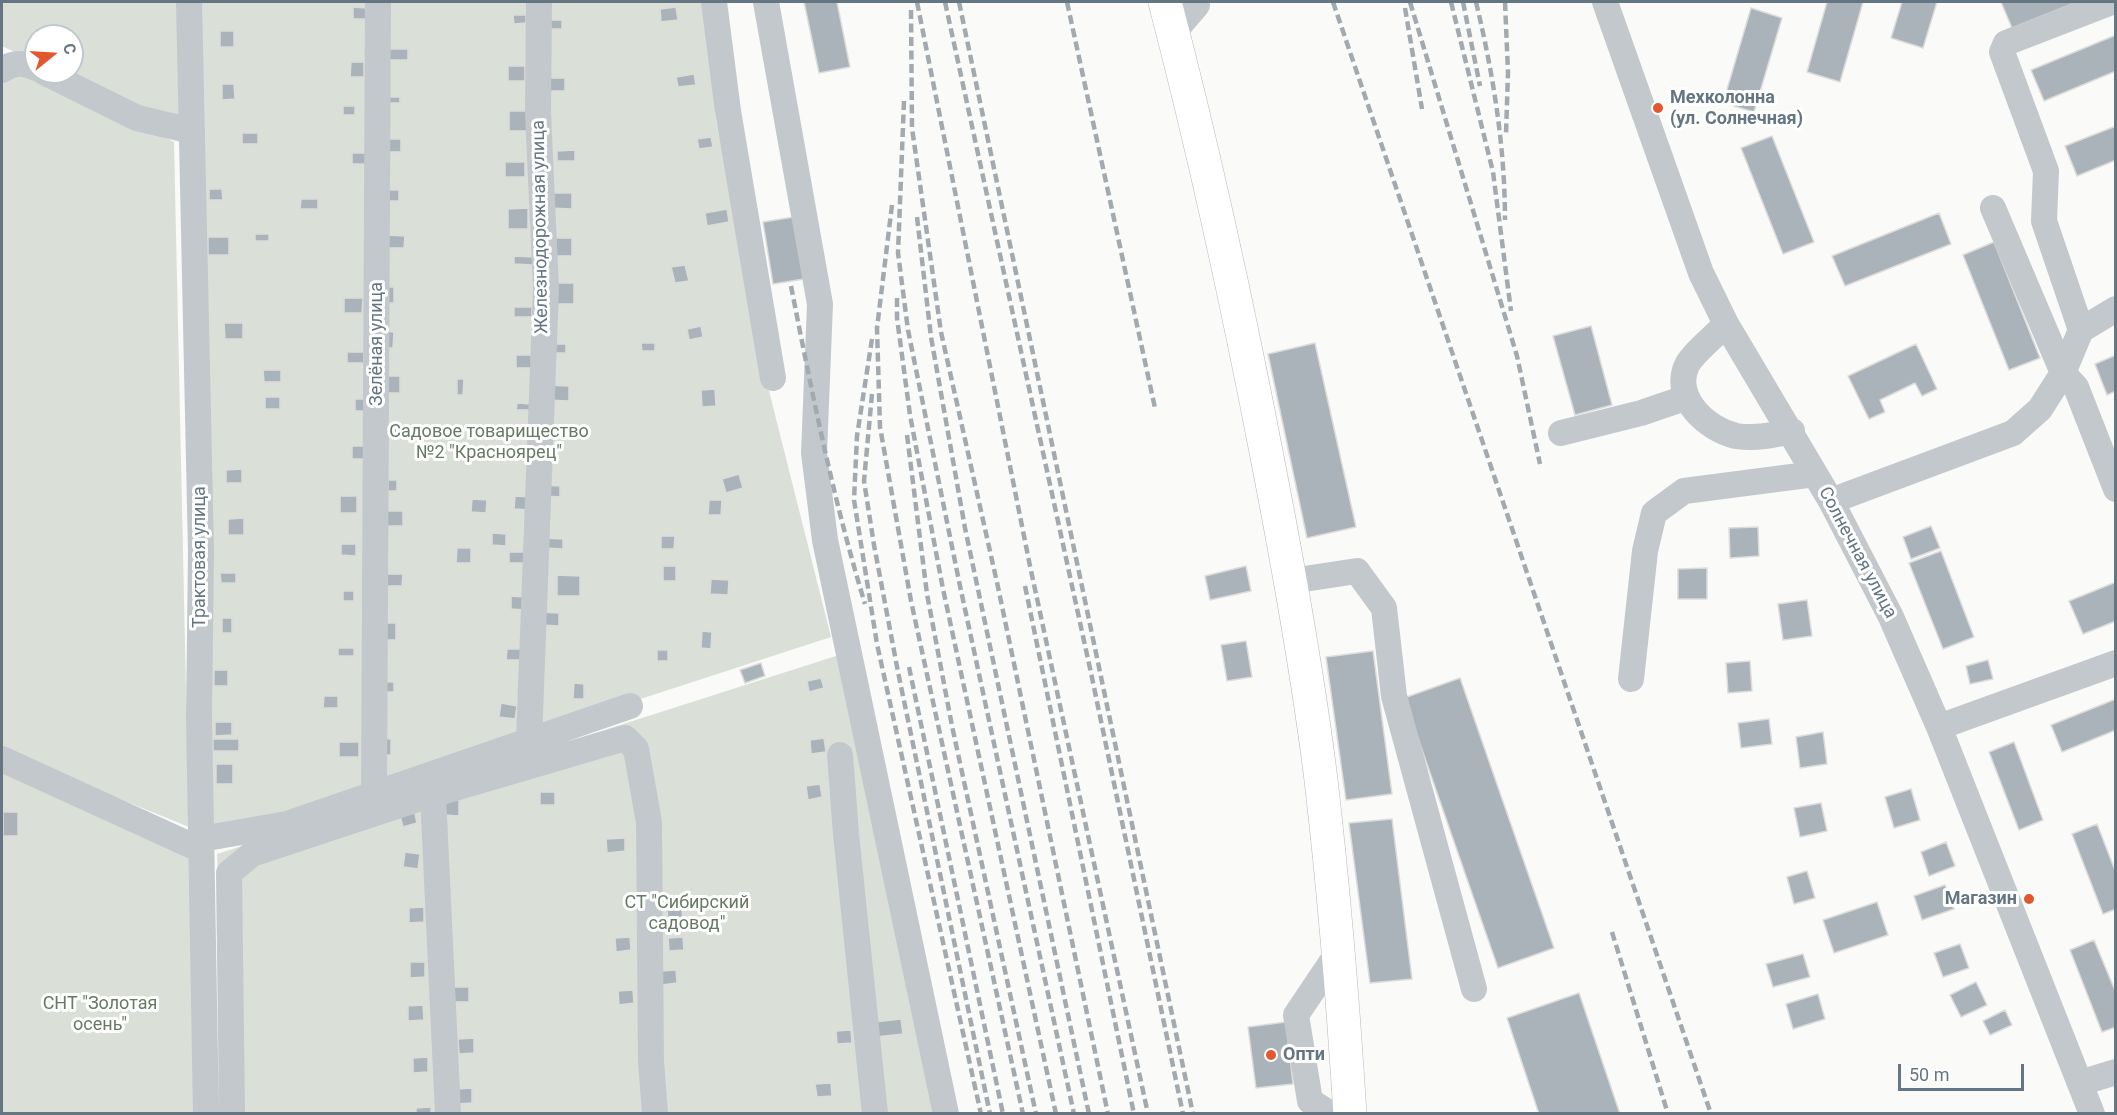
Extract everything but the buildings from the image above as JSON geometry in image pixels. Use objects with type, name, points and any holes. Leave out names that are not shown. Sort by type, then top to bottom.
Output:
[{"type":"highway","points":[[1164,2],[1207,171],[1248,361],[1291,581],[1320,777],[1339,951],[1350,1113]]},
{"type":"street","name":"Трактовая улица","points":[[189,2],[201,552],[201,845],[206,1113]]},
{"type":"street","name":"Зелёная улица","points":[[374,795],[378,2]]},
{"type":"street","name":"Железнодорожная улица","points":[[529,740],[546,288],[538,113],[539,2]]},
{"type":"street","points":[[714,2],[728,111],[773,378]]},
{"type":"street","points":[[766,2],[820,304],[814,453],[825,540],[946,1113]]},
{"type":"street","points":[[1173,33],[1197,5],[1197,2]]},
{"type":"street","name":"Солнечная улица","points":[[1605,2],[1701,273],[1726,324],[1792,431],[1831,501],[1891,617],[1939,727],[2091,1113]]},
{"type":"street","points":[[2081,330],[2044,221],[2046,171],[2002,52],[2006,43],[2112,2]]},
{"type":"street","points":[[2,70],[9,65],[24,63]]},
{"type":"street","points":[[68,84],[137,118],[192,130]]},
{"type":"street","points":[[1993,208],[2063,373],[2076,387],[2115,489]]},
{"type":"street","points":[[1831,501],[2013,432],[2040,409],[2063,373],[2081,330],[2115,309]]},
{"type":"street","points":[[1726,324],[1688,364],[1683,383],[1685,398],[1693,410],[1735,435],[1765,437],[1792,431]]},
{"type":"street","points":[[1561,433],[1641,414],[1685,398]]},
{"type":"street","points":[[1631,679],[1645,551],[1654,513],[1684,491],[1815,474]]},
{"type":"street","points":[[1291,581],[1357,571],[1384,608],[1394,696],[1474,989]]},
{"type":"street","points":[[1939,727],[2115,663]]},
{"type":"street","points":[[2,759],[201,845],[287,824],[630,706]]},
{"type":"street","points":[[232,1113],[229,873],[252,854],[433,795],[625,738],[636,749],[649,822],[651,1061],[655,1113]]},
{"type":"street","points":[[840,755],[875,1113]]},
{"type":"street","points":[[433,795],[448,1113]]},
{"type":"street","points":[[1330,1113],[1310,1101],[1296,1015],[1339,951]]},
{"type":"street","points":[[2079,1083],[2115,1071]]},
{"type":"green space","points":[[2,2],[181,2],[180,116],[140,113],[84,79],[84,24],[24,24],[24,56],[2,46]]},
{"type":"green space","name":"Садовое товарищество №2 \"Красноярец\"","points":[[193,2],[705,2],[716,120],[765,375],[831,637],[287,814],[213,828]]},
{"type":"green space","points":[[2,55],[24,66],[24,84],[59,84],[174,142],[189,827],[2,751]]},
{"type":"green space","name":"СТ \"Сибирский садовод\"","points":[[839,655],[936,1113],[228,1113],[217,854]]},
{"type":"green space","name":"СНТ \"Золотая осень\"","points":[[2,771],[190,853],[203,1113],[2,1113]]},
{"type":"railway","points":[[917,2],[1030,566],[1148,1114]]},
{"type":"railway","points":[[945,2],[1091,673],[1183,1114]]},
{"type":"railway","points":[[959,2],[1193,1114]]},
{"type":"railway","points":[[1067,2],[1155,408]]},
{"type":"railway","points":[[1333,2],[1711,1114]]},
{"type":"railway","points":[[1410,2],[1517,356],[1540,464]]},
{"type":"railway","points":[[1451,2],[1493,172],[1511,311]]},
{"type":"railway","points":[[1463,2],[1480,86]]},
{"type":"railway","points":[[1476,2],[1497,110],[1503,165],[1505,220]]},
{"type":"railway","points":[[1505,2],[1508,72],[1506,135]]},
{"type":"railway","points":[[1405,8],[1422,109]]},
{"type":"railway","points":[[911,10],[912,128],[941,332],[998,587],[1108,1114]]},
{"type":"railway","points":[[904,101],[898,253],[908,330],[960,586],[1074,1114]]},
{"type":"railway","points":[[892,205],[877,328],[880,427],[911,601],[1023,1114]]},
{"type":"railway","points":[[917,217],[931,337],[965,528],[1089,1114]]},
{"type":"railway","points":[[791,286],[833,485],[865,604]]},
{"type":"railway","points":[[897,298],[897,318],[910,415],[943,589],[1056,1114]]},
{"type":"railway","points":[[872,339],[857,436],[854,500],[877,644],[981,1114]]},
{"type":"railway","points":[[872,394],[864,481],[874,545],[898,672],[990,1114]]},
{"type":"railway","points":[[907,435],[927,594],[952,726],[1036,1114]]},
{"type":"railway","points":[[1025,586],[1134,1114]]},
{"type":"railway","points":[[909,667],[1003,1114]]},
{"type":"railway","points":[[1612,932],[1668,1114]]},
{"type":"place","name":"Мехколонна (ул. Солнечная)","points":[[1658,108]]},
{"type":"place","name":"Магазин","points":[[2029,899]]},
{"type":"place","name":"Опти","points":[[1271,1055]]}]
